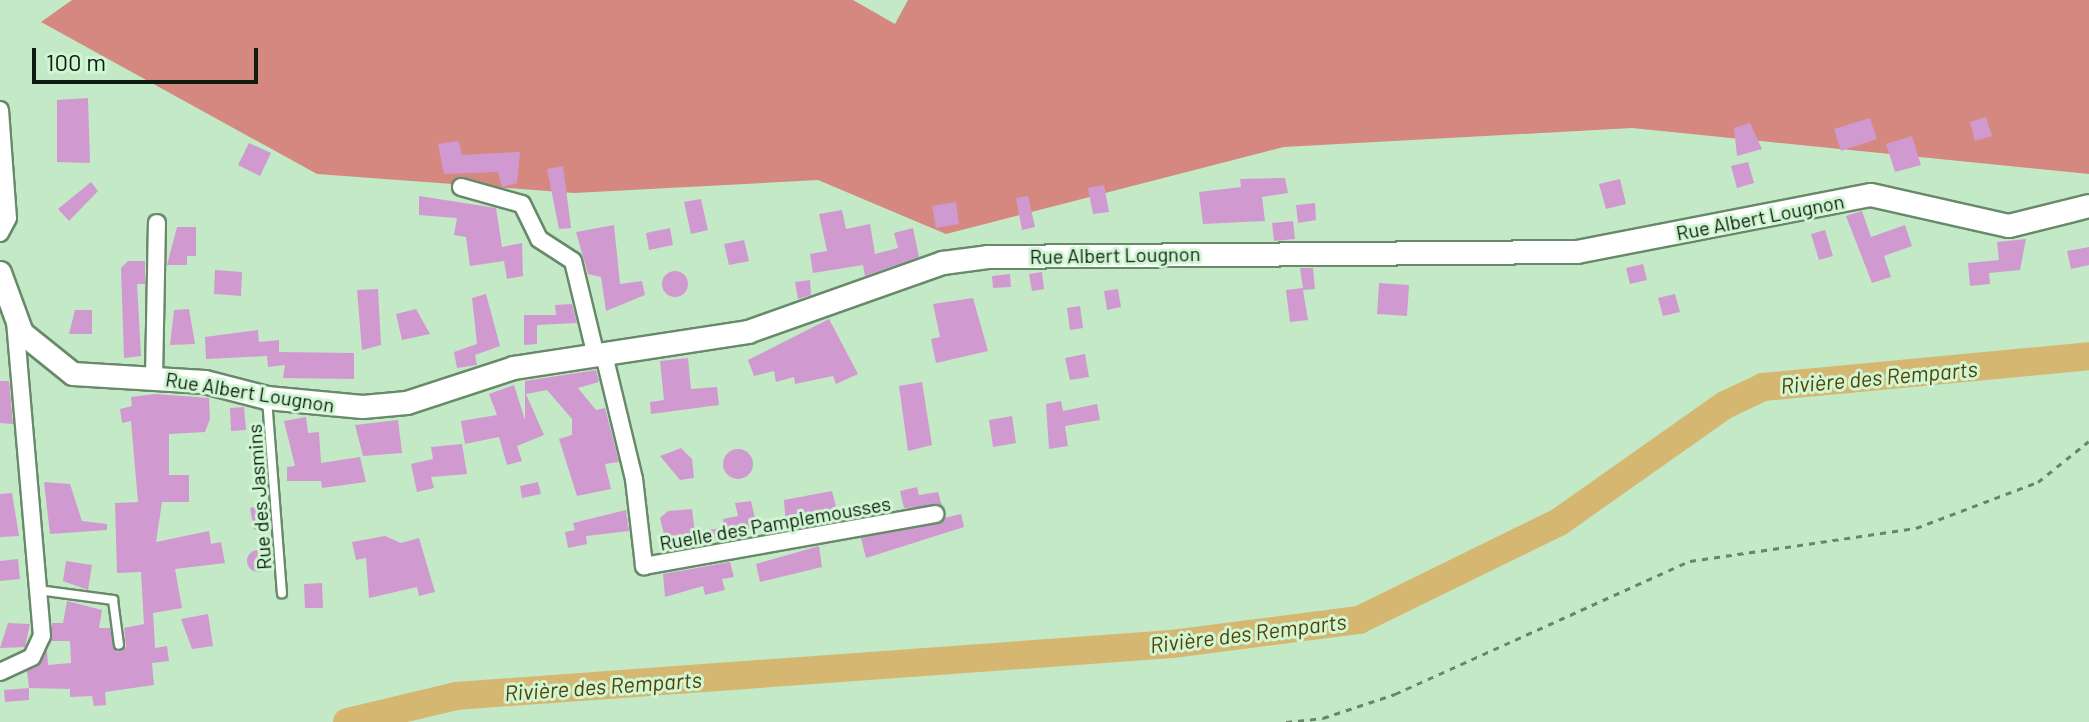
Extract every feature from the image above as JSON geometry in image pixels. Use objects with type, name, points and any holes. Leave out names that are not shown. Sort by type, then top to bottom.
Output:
[{"type":"street","points":[[0,110],[8,218],[0,233]]},
{"type":"street","points":[[461,187],[522,204],[539,239],[573,261],[600,356]]},
{"type":"street","name":"Rue Albert Lougnon","points":[[0,273],[15,320],[32,345],[73,374],[154,377],[267,398],[407,403],[514,368],[748,332],[943,263],[988,257],[1577,252],[1871,195],[2009,226],[2089,206]]},
{"type":"street","name":"Rue Albert Lougnon","points":[[154,377],[157,223]]},
{"type":"street","points":[[0,672],[40,648],[33,589],[15,320]]},
{"type":"street","name":"Ruelle des Pamplemousses","points":[[600,356],[634,479],[644,566],[935,514]]},
{"type":"lane","name":"Rue des Jasmins","points":[[267,398],[282,593]]},
{"type":"lane","points":[[33,589],[113,600],[119,645]]},
{"type":"path","points":[[1286,722],[1323,718],[1395,694],[1690,561],[1916,528],[2038,482],[2089,441]]},
{"type":"shaded area","points":[[72,0],[853,0],[895,24],[908,0],[2089,0],[2089,174],[1632,128],[1284,147],[946,234],[818,180],[574,193],[317,174],[41,22]]},
{"type":"building","points":[[88,98],[90,163],[57,162],[57,100]]},
{"type":"building","points":[[1986,117],[1992,136],[1975,141],[1970,122]]},
{"type":"building","points":[[1870,118],[1877,139],[1841,151],[1834,129]]},
{"type":"building","points":[[1750,123],[1762,149],[1737,156],[1734,128]]},
{"type":"building","points":[[1912,136],[1921,165],[1895,172],[1886,144]]},
{"type":"building","points":[[459,141],[462,155],[520,152],[517,183],[502,187],[498,172],[444,174],[438,144]]},
{"type":"building","points":[[249,143],[271,153],[260,176],[238,165]]},
{"type":"building","points":[[1748,162],[1754,183],[1737,188],[1731,166]]},
{"type":"building","points":[[563,166],[571,228],[559,229],[547,169]]},
{"type":"building","points":[[1285,178],[1288,193],[1262,197],[1265,221],[1203,224],[1199,192],[1241,187],[1240,179]]},
{"type":"building","points":[[1620,179],[1626,204],[1606,209],[1599,184]]},
{"type":"building","points":[[91,182],[98,191],[69,221],[58,209]]},
{"type":"building","points":[[1104,185],[1109,212],[1093,214],[1088,188]]},
{"type":"building","points":[[419,196],[496,208],[502,247],[522,243],[523,276],[507,279],[504,261],[470,266],[466,237],[454,235],[457,218],[419,215]]},
{"type":"building","points":[[1028,196],[1035,227],[1022,230],[1016,198]]},
{"type":"building","points":[[701,199],[708,230],[691,234],[684,202]]},
{"type":"building","points":[[956,202],[959,224],[936,228],[932,206]]},
{"type":"building","points":[[1315,203],[1316,220],[1298,223],[1296,205]]},
{"type":"building","points":[[842,210],[846,229],[870,224],[875,254],[898,248],[894,233],[913,228],[919,257],[865,276],[863,265],[813,273],[810,254],[827,251],[819,214]]},
{"type":"building","points":[[1862,211],[1871,237],[1905,225],[1912,246],[1884,256],[1891,277],[1872,283],[1846,216]]},
{"type":"building","points":[[1293,221],[1295,239],[1274,241],[1272,223]]},
{"type":"building","points":[[614,225],[620,284],[642,281],[645,295],[606,311],[601,277],[588,274],[576,232]]},
{"type":"building","points":[[177,227],[196,227],[196,256],[187,256],[187,265],[167,265]]},
{"type":"building","points":[[670,228],[673,245],[649,250],[646,233]]},
{"type":"building","points":[[1825,230],[1833,256],[1819,260],[1811,234]]},
{"type":"building","points":[[2026,239],[2020,270],[1989,273],[1990,284],[1970,286],[1968,263],[1999,260],[1997,242]]},
{"type":"building","points":[[744,240],[749,261],[729,265],[724,244]]},
{"type":"building","points":[[2089,247],[2089,265],[2071,269],[2067,251]]},
{"type":"building","points":[[128,261],[145,261],[145,284],[137,284],[141,356],[124,358],[121,268]]},
{"type":"building","points":[[1643,264],[1647,280],[1630,284],[1626,268]]},
{"type":"building","points":[[1300,268],[1313,268],[1315,289],[1303,290],[1308,320],[1290,322],[1286,290],[1303,288]]},
{"type":"building","points":[[215,270],[242,272],[241,296],[214,294]]},
{"type":"building","points":[[675,271],[684,275],[688,284],[684,293],[675,297],[666,293],[662,284],[666,275]]},
{"type":"building","points":[[1042,272],[1044,289],[1032,291],[1029,274]]},
{"type":"building","points":[[1010,274],[1011,287],[993,288],[992,276]]},
{"type":"building","points":[[810,280],[811,295],[798,299],[795,282]]},
{"type":"building","points":[[1379,283],[1409,285],[1407,316],[1377,314]]},
{"type":"building","points":[[378,289],[381,345],[362,350],[357,290]]},
{"type":"building","points":[[1118,289],[1121,307],[1107,310],[1104,291]]},
{"type":"building","points":[[486,294],[500,346],[475,355],[477,365],[457,368],[454,352],[477,344],[472,298]]},
{"type":"building","points":[[1675,294],[1680,312],[1663,316],[1658,298]]},
{"type":"building","points":[[973,298],[988,351],[936,363],[931,339],[940,337],[933,304]]},
{"type":"building","points":[[572,304],[577,323],[537,325],[537,344],[524,345],[524,315],[556,315],[555,305]]},
{"type":"building","points":[[1080,306],[1083,328],[1070,330],[1067,308]]},
{"type":"building","points":[[189,309],[195,344],[170,345],[174,310]]},
{"type":"building","points":[[416,309],[430,334],[402,340],[396,314]]},
{"type":"building","points":[[75,310],[92,310],[92,334],[69,334]]},
{"type":"building","points":[[829,319],[858,374],[836,384],[833,376],[795,384],[794,377],[776,382],[774,371],[754,376],[748,360]]},
{"type":"building","points":[[258,330],[259,342],[279,340],[279,352],[354,353],[354,379],[283,378],[285,365],[268,367],[267,356],[206,359],[205,337]]},
{"type":"building","points":[[1085,354],[1089,377],[1070,380],[1065,358]]},
{"type":"building","points":[[688,358],[691,389],[717,387],[719,405],[651,414],[650,402],[664,400],[660,361]]},
{"type":"building","points":[[596,370],[599,382],[578,388],[596,410],[605,408],[619,462],[605,464],[611,489],[577,496],[559,439],[572,435],[572,419],[547,390],[526,394],[544,435],[517,446],[522,461],[507,465],[499,437],[465,444],[461,421],[497,415],[489,394],[514,385],[525,420],[525,381]]},
{"type":"building","points":[[0,381],[9,381],[13,424],[0,423]]},
{"type":"building","points":[[922,382],[932,445],[908,451],[899,386]]},
{"type":"building","points":[[155,394],[209,398],[210,419],[205,432],[169,434],[169,475],[189,475],[189,502],[162,502],[156,542],[209,531],[211,544],[221,542],[225,563],[175,569],[182,608],[153,613],[155,648],[167,646],[169,661],[152,663],[154,685],[105,692],[106,705],[94,706],[92,696],[70,697],[70,689],[29,688],[27,671],[47,650],[48,665],[71,663],[70,641],[52,641],[52,623],[63,623],[67,601],[102,610],[99,628],[110,628],[117,652],[126,647],[124,628],[144,624],[141,572],[117,573],[115,503],[138,502],[131,421],[122,423],[120,409],[132,406],[131,397]]},
{"type":"building","points":[[1061,401],[1063,411],[1097,404],[1100,420],[1065,426],[1068,446],[1049,449],[1046,404]]},
{"type":"building","points":[[244,407],[246,430],[231,431],[230,408]]},
{"type":"building","points":[[1012,416],[1016,443],[993,447],[989,420]]},
{"type":"building","points":[[306,417],[308,433],[319,432],[321,463],[360,457],[366,482],[322,488],[321,481],[287,481],[287,467],[295,466],[284,421]]},
{"type":"building","points":[[398,420],[402,453],[363,456],[355,425]]},
{"type":"building","points":[[462,444],[467,474],[431,477],[434,488],[417,492],[411,464],[433,459],[431,447]]},
{"type":"building","points":[[681,448],[692,459],[694,478],[680,480],[660,456]]},
{"type":"building","points":[[738,449],[749,453],[753,464],[749,475],[738,479],[727,475],[723,464],[727,453]]},
{"type":"building","points":[[44,482],[70,484],[82,521],[107,524],[107,530],[50,534]]},
{"type":"building","points":[[538,482],[541,494],[522,498],[520,486]]},
{"type":"building","points":[[917,487],[919,495],[938,492],[942,506],[904,508],[900,491]]},
{"type":"building","points":[[832,491],[837,511],[814,517],[815,524],[786,527],[784,500]]},
{"type":"building","points":[[12,493],[19,536],[0,537],[0,494]]},
{"type":"building","points":[[751,501],[757,527],[668,551],[660,518],[668,511],[692,509],[695,533],[724,527],[723,519],[738,516],[735,503]]},
{"type":"building","points":[[264,505],[267,527],[254,530],[250,508]]},
{"type":"building","points":[[626,510],[629,531],[586,536],[587,544],[568,548],[565,532],[575,530],[573,523]]},
{"type":"building","points":[[961,514],[964,527],[866,558],[861,538]]},
{"type":"building","points":[[385,536],[401,543],[419,538],[435,592],[419,596],[417,587],[369,598],[366,558],[356,560],[352,542]]},
{"type":"building","points":[[819,546],[822,567],[760,582],[756,564]]},
{"type":"building","points":[[258,550],[266,553],[269,561],[266,569],[258,572],[250,569],[247,561],[250,553]]},
{"type":"building","points":[[18,559],[20,579],[0,581],[0,561]]},
{"type":"building","points":[[66,561],[92,565],[88,590],[63,581]]},
{"type":"building","points":[[730,562],[734,577],[722,579],[725,590],[705,595],[703,586],[665,597],[663,574]]},
{"type":"building","points":[[322,583],[323,608],[305,608],[304,584]]},
{"type":"building","points":[[208,614],[213,646],[192,649],[181,619]]},
{"type":"building","points":[[8,623],[30,624],[25,647],[0,648]]},
{"type":"building","points":[[29,688],[29,700],[5,702],[4,690]]},
{"type":"waterway","name":"Rivière des Remparts","points":[[347,722],[456,696],[1172,644],[1359,620],[1559,522],[1725,405],[1763,387],[2089,356]]}]
